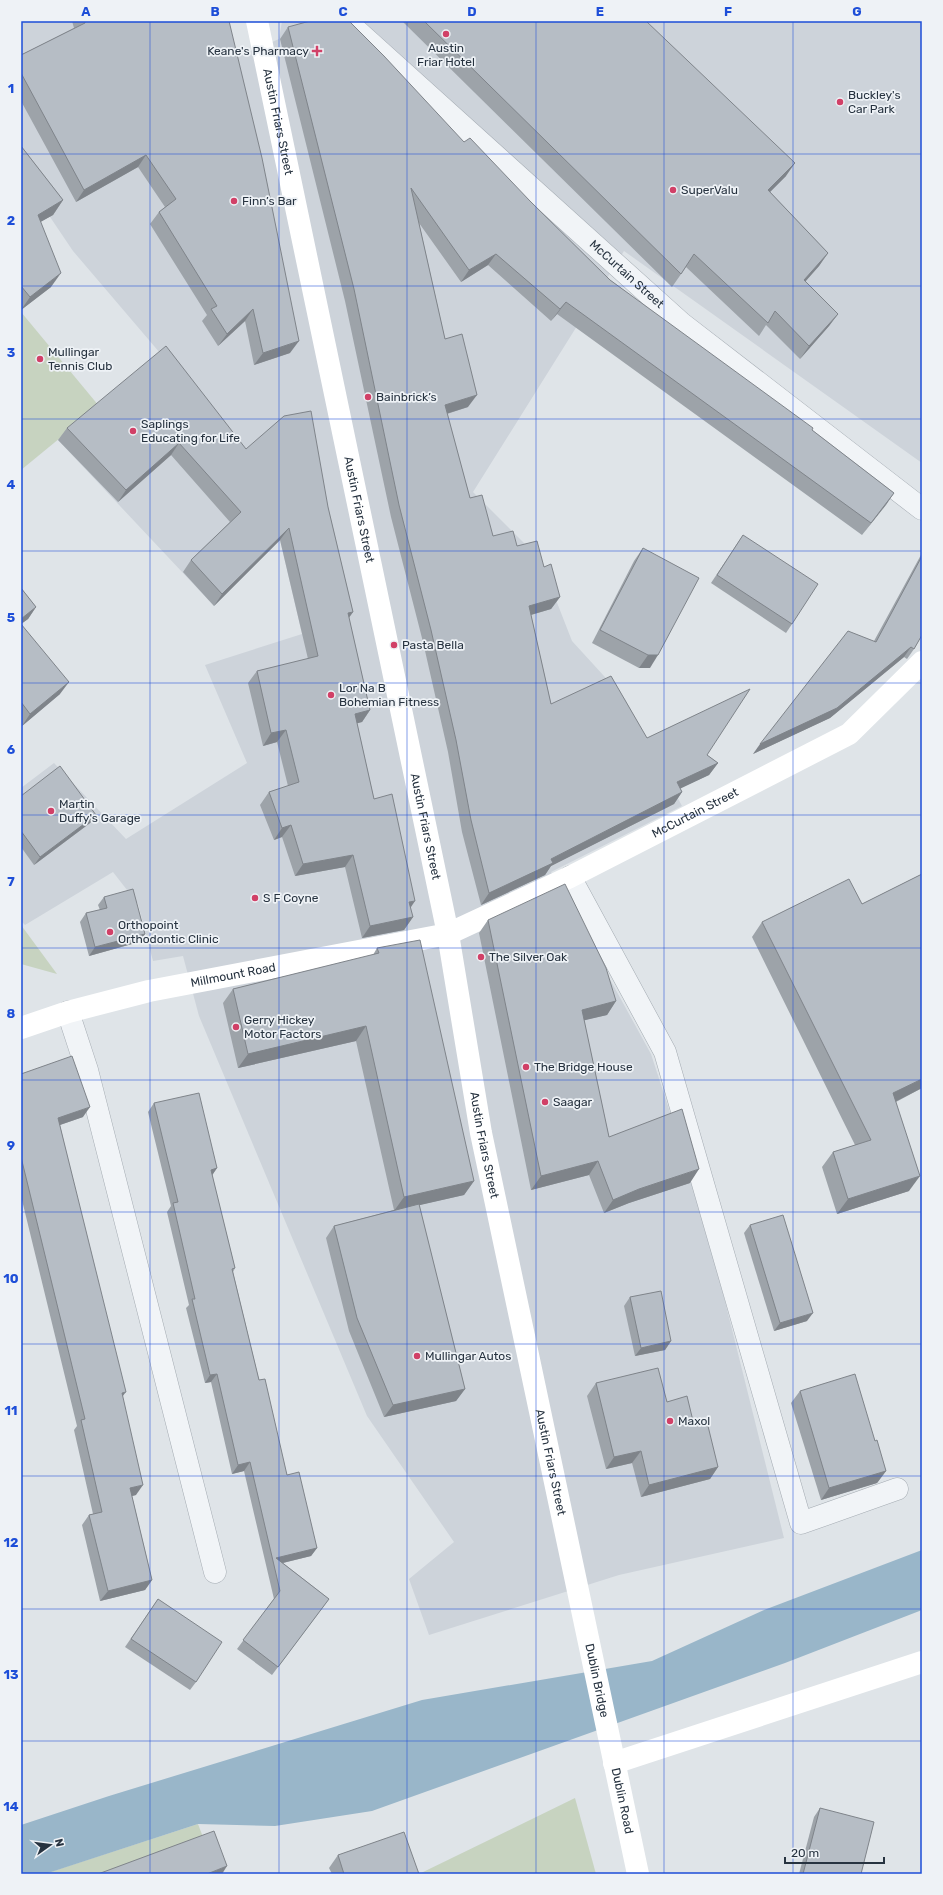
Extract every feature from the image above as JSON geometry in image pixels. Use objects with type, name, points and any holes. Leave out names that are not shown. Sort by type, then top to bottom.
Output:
[{"type":"main road","name":"Austin Friars Street","points":[[256,21],[448,934],[481,1133],[586,1633]]},
{"type":"main road","name":"McCurtain Street","points":[[448,934],[570,877],[849,734],[922,662]]},
{"type":"main road","name":"Millmount Road","points":[[21,1028],[68,1012],[149,991],[448,934]]},
{"type":"main road","name":"Dublin Bridge","points":[[586,1633],[606,1728]]},
{"type":"main road","points":[[614,1763],[922,1662]]},
{"type":"main road","name":"Dublin Road","points":[[606,1728],[638,1874]]},
{"type":"street","name":"McCurtain Street","points":[[346,21],[681,323],[922,509]]},
{"type":"street","points":[[570,877],[665,1052],[802,1523],[897,1489]]},
{"type":"street","points":[[68,1012],[87,1070],[215,1572]]},
{"type":"shaded area","points":[[21,21],[219,21],[228,61],[279,39],[282,21],[922,21],[922,463],[624,251],[473,492],[540,559],[572,641],[625,699],[682,806],[551,872],[651,1054],[704,1217],[784,1538],[619,1575],[429,1635],[409,1579],[454,1542],[367,1416],[199,1016],[183,956],[153,961],[138,904],[113,872],[25,925],[21,921],[21,788],[54,763],[126,839],[247,763],[205,665],[302,634],[280,540],[214,606],[58,440],[160,353],[73,251],[21,174]]},
{"type":"green space","name":"Mullingar Tennis Club","points":[[21,312],[99,406],[21,470]]},
{"type":"green space","points":[[21,925],[57,974],[21,964]]},
{"type":"green space","points":[[575,1798],[596,1874],[419,1874]]},
{"type":"green space","points":[[198,1824],[217,1874],[44,1874]]},
{"type":"water","points":[[922,1550],[922,1610],[785,1663],[372,1811],[275,1826],[198,1824],[45,1874],[21,1874],[21,1825],[109,1796],[422,1700],[652,1661],[764,1610]]},
{"type":"building","points":[[85,21],[229,21],[262,158],[299,341],[263,353],[253,309],[227,334],[211,309],[217,306],[159,212],[176,199],[146,155],[84,190],[21,73],[21,55],[85,23]]},
{"type":"building","points":[[310,21],[349,21],[384,56],[464,142],[470,138],[530,201],[610,280],[813,428],[812,430],[894,493],[871,523],[566,302],[560,309],[496,254],[469,270],[411,188],[445,339],[462,334],[477,395],[445,405],[470,498],[482,495],[493,536],[513,531],[517,546],[537,541],[544,567],[551,564],[560,597],[529,606],[551,704],[611,676],[647,738],[750,689],[707,755],[718,763],[677,782],[682,792],[551,859],[553,863],[489,893],[471,820],[456,740],[431,630],[399,505],[354,289],[288,27]]},
{"type":"building","name":"SuperValu","points":[[424,21],[646,21],[795,163],[768,190],[828,253],[804,280],[838,314],[809,346],[775,311],[768,323],[694,254],[681,274]]},
{"type":"building","points":[[21,146],[63,200],[38,215],[61,273],[30,297],[21,286]]},
{"type":"building","points":[[166,346],[246,449],[284,416],[311,411],[328,507],[353,612],[348,613],[370,710],[355,714],[374,799],[392,794],[415,901],[409,902],[413,917],[370,926],[353,855],[303,864],[291,825],[282,828],[269,792],[299,782],[286,730],[271,733],[257,671],[318,656],[289,528],[222,594],[191,560],[241,512],[179,443],[126,490],[67,428]]},
{"type":"building","points":[[743,535],[818,584],[792,624],[717,575]]},
{"type":"building","points":[[643,548],[699,578],[658,655],[648,655],[600,630]]},
{"type":"building","points":[[922,556],[922,635],[914,649],[911,647],[837,708],[760,744],[848,631],[876,642]]},
{"type":"building","points":[[21,588],[36,607],[21,619]]},
{"type":"building","points":[[21,624],[69,682],[30,714],[21,702]]},
{"type":"building","name":"Martin Duffy's Garage","points":[[60,766],[96,815],[40,857],[21,831],[21,796]]},
{"type":"building","points":[[922,874],[922,1079],[893,1093],[920,1176],[848,1199],[833,1152],[871,1140],[762,922],[849,879],[862,904]]},
{"type":"building","points":[[565,884],[606,968],[616,1001],[582,1010],[609,1137],[682,1109],[699,1169],[639,1189],[613,1200],[598,1161],[541,1176],[488,920]]},
{"type":"building","name":"Orthopoint Orthodontic Clinic","points":[[133,889],[145,934],[95,947],[86,913],[107,908],[104,897]]},
{"type":"building","points":[[420,940],[474,1181],[404,1197],[366,1026],[248,1054],[233,989],[379,953],[377,948]]},
{"type":"building","points":[[72,1056],[90,1107],[58,1118],[126,1392],[122,1393],[143,1485],[130,1488],[152,1580],[108,1591],[89,1515],[102,1512],[81,1420],[85,1419],[21,1157],[21,1074]]},
{"type":"building","points":[[199,1093],[217,1168],[211,1170],[235,1268],[232,1269],[259,1380],[265,1379],[287,1475],[299,1472],[317,1548],[276,1558],[329,1599],[278,1667],[243,1640],[280,1591],[250,1462],[238,1465],[217,1374],[210,1375],[192,1299],[195,1299],[173,1203],[178,1202],[154,1103]]},
{"type":"building","points":[[419,1204],[465,1389],[393,1405],[357,1318],[334,1226]]},
{"type":"building","points":[[783,1215],[813,1313],[780,1323],[750,1225]]},
{"type":"building","points":[[661,1291],[671,1341],[641,1348],[630,1297]]},
{"type":"building","points":[[658,1368],[667,1402],[687,1396],[694,1425],[707,1422],[718,1467],[649,1485],[641,1451],[614,1457],[596,1383]]},
{"type":"building","points":[[855,1374],[875,1441],[877,1440],[886,1471],[829,1488],[800,1391]]},
{"type":"building","points":[[158,1599],[222,1642],[196,1682],[131,1639]]},
{"type":"building","points":[[820,1808],[874,1822],[861,1874],[803,1874]]},
{"type":"building","points":[[214,1831],[227,1866],[207,1874],[98,1874]]},
{"type":"building","points":[[404,1832],[419,1874],[344,1874],[338,1855]]},
{"type":"place","name":"Austin Friar Hotel","points":[[446,34]]},
{"type":"place","name":"Keane's Pharmacy","points":[[317,51]]},
{"type":"place","name":"Buckley's Car Park","points":[[840,102]]},
{"type":"place","name":"SuperValu","points":[[673,190]]},
{"type":"place","name":"Finn’s Bar","points":[[234,201]]},
{"type":"place","name":"Mullingar Tennis Club","points":[[40,359]]},
{"type":"place","name":"Bainbrick’s","points":[[368,397]]},
{"type":"place","name":"Saplings Educating for Life","points":[[133,431]]},
{"type":"place","name":"Pasta Bella","points":[[394,645]]},
{"type":"place","name":"Lor Na B Bohemian Fitness","points":[[331,695]]},
{"type":"place","name":"Martin Duffy's Garage","points":[[51,811]]},
{"type":"place","name":"S F Coyne","points":[[255,898]]},
{"type":"place","name":"Orthopoint Orthodontic Clinic","points":[[110,932]]},
{"type":"place","name":"The Silver Oak","points":[[481,957]]},
{"type":"place","name":"Gerry Hickey Motor Factors","points":[[236,1027]]},
{"type":"place","name":"The Bridge House","points":[[526,1067]]},
{"type":"place","name":"Saagar","points":[[545,1102]]},
{"type":"place","name":"Mullingar Autos","points":[[417,1356]]},
{"type":"place","name":"Maxol","points":[[670,1421]]}]
